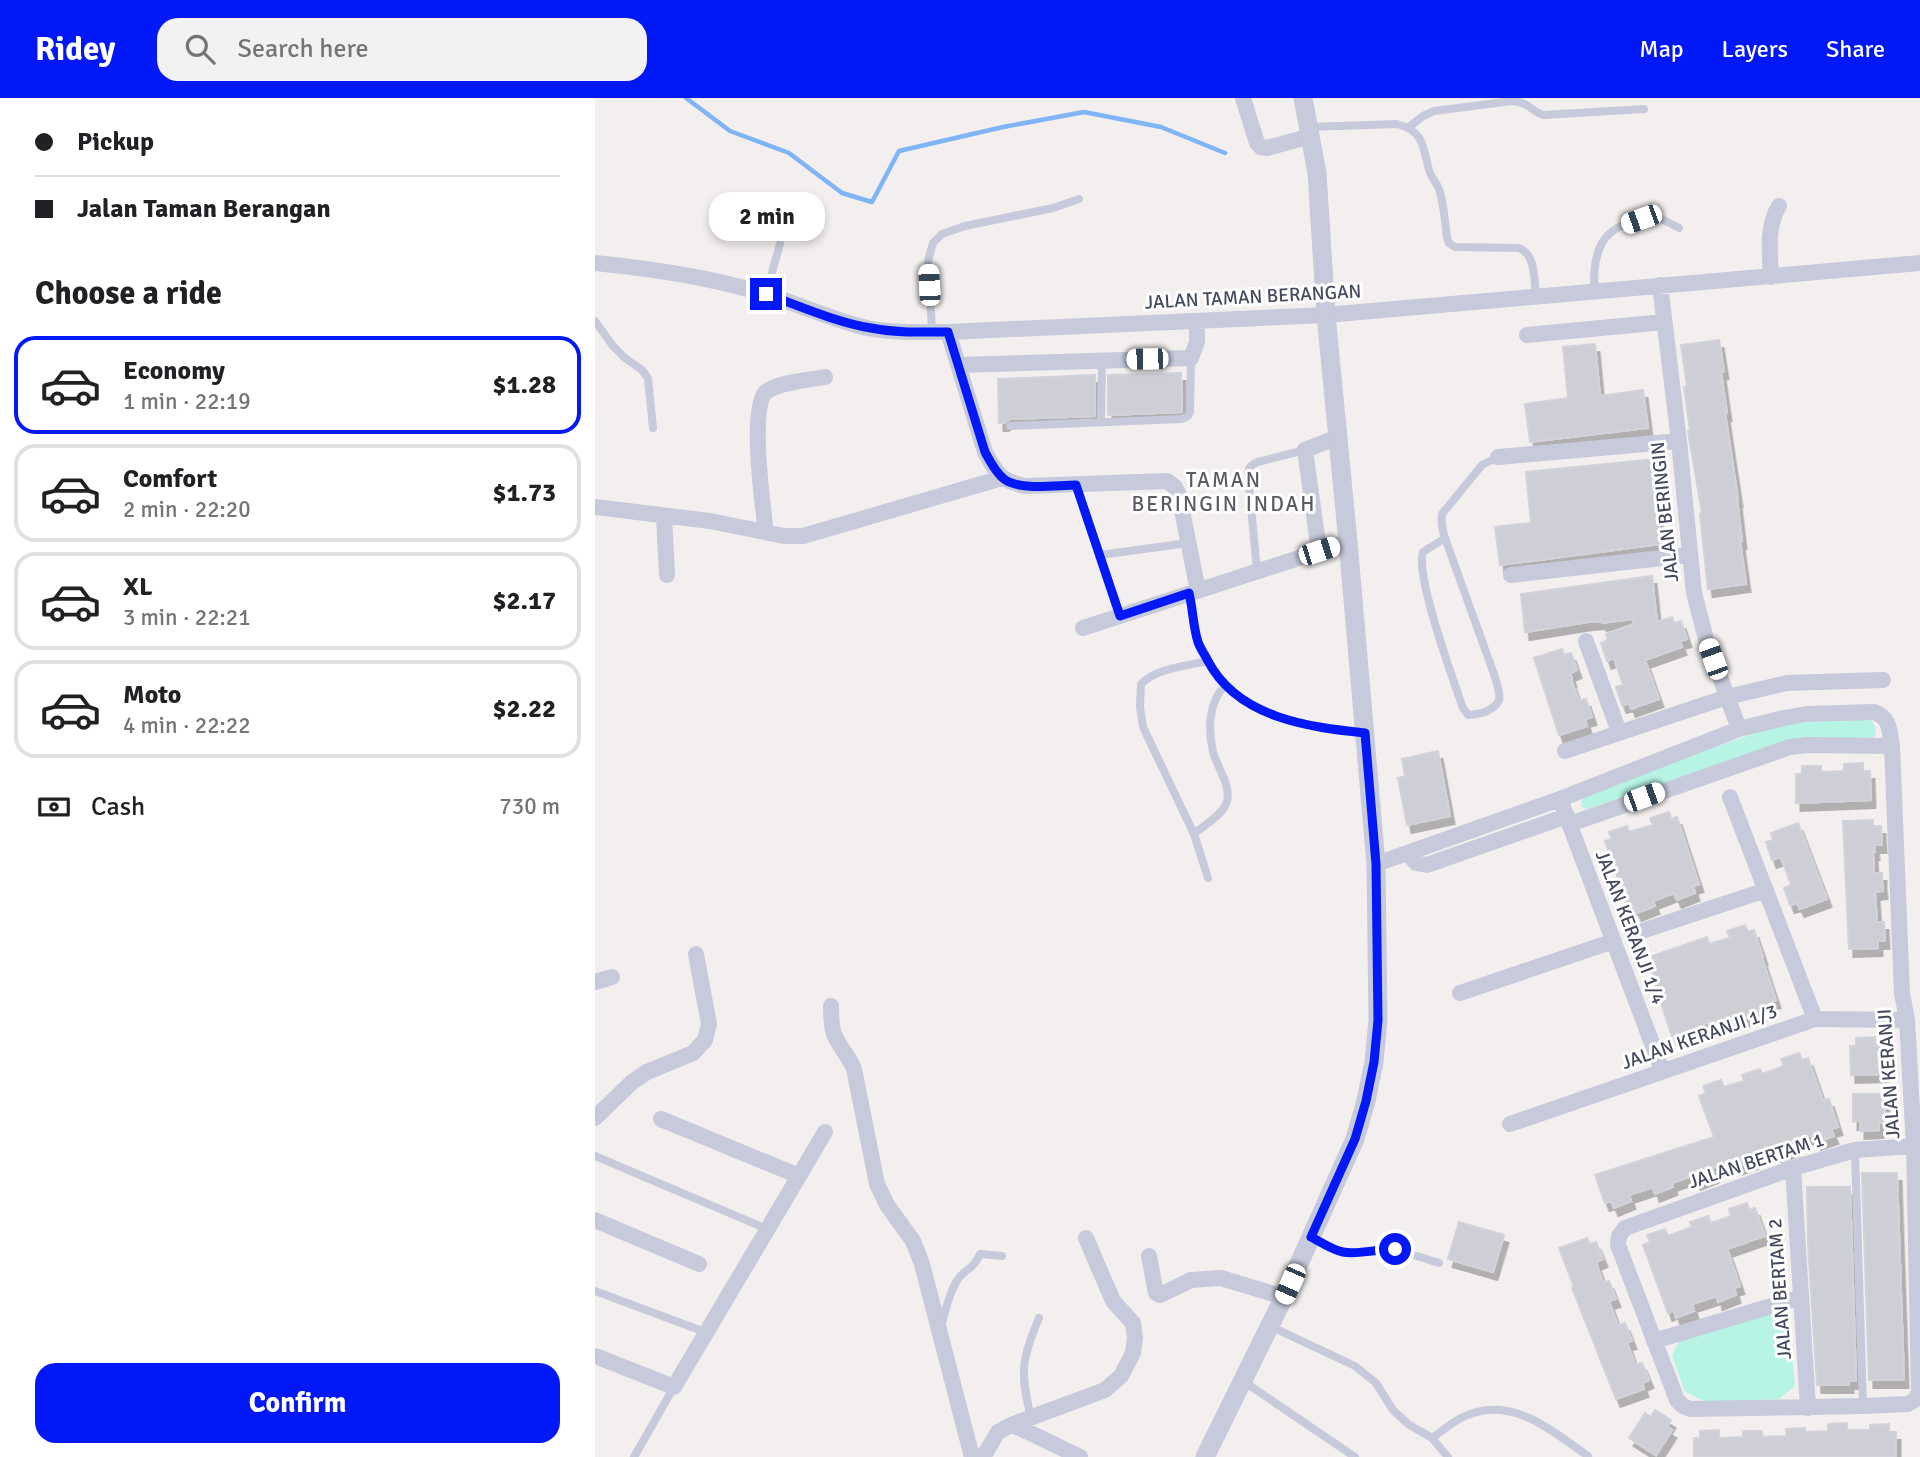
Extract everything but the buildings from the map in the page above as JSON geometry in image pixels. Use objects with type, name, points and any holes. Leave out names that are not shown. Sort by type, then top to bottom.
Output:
[{"type":"street","points":[[1244,98],[1257,143],[1261,147],[1268,148],[1310,132]]},
{"type":"street","points":[[1205,1457],[1284,1297],[1355,1139],[1374,1062],[1378,1020],[1376,864],[1326,316],[1317,173],[1303,98]]},
{"type":"street","points":[[1771,277],[1769,240],[1774,214],[1779,206]]},
{"type":"street","name":"JALAN TAMAN BERANGAN","points":[[595,263],[700,278],[766,294],[847,323],[869,328],[940,332],[1326,316],[1920,262]]},
{"type":"street","name":"JALAN BERINGIN","points":[[1660,285],[1694,593],[1698,615],[1739,729]]},
{"type":"street","points":[[958,365],[1191,358],[1196,342],[1196,321]]},
{"type":"street","points":[[1527,335],[1664,322]]},
{"type":"street","points":[[940,332],[958,365],[985,452],[1002,478],[1025,486],[1167,481],[1175,487],[1188,543],[1193,592]]},
{"type":"street","points":[[765,532],[757,448],[760,402],[765,393],[775,387],[825,377]]},
{"type":"street","points":[[1319,551],[1305,450],[1338,437]]},
{"type":"street","points":[[1498,457],[1679,442]]},
{"type":"street","points":[[595,507],[711,521],[784,536],[803,536],[1002,478]]},
{"type":"street","points":[[664,517],[667,575]]},
{"type":"street","points":[[1083,628],[1348,542]]},
{"type":"street","points":[[1511,575],[1689,555]]},
{"type":"street","points":[[1586,641],[1619,732]]},
{"type":"street","points":[[1565,751],[1727,697],[1787,683],[1883,680]]},
{"type":"street","name":"JALAN KERANJI","points":[[1739,729],[1806,715],[1874,712],[1885,717],[1892,746],[1902,993],[1907,1020],[1914,1146],[1919,1392],[1916,1399],[1908,1404],[1863,1406]]},
{"type":"street","points":[[1376,864],[1560,799],[1739,729]]},
{"type":"street","points":[[1408,853],[1416,863],[1427,865],[1790,747],[1892,746]]},
{"type":"street","points":[[1730,797],[1815,1019]]},
{"type":"street","name":"JALAN KERANJI 1/4","points":[[1560,799],[1662,1070]]},
{"type":"street","points":[[1639,932],[1766,890]]},
{"type":"street","points":[[1460,993],[1613,941]]},
{"type":"street","points":[[595,1118],[632,1082],[647,1072],[693,1053],[705,1040],[709,1024],[696,954]]},
{"type":"street","points":[[595,982],[612,977]]},
{"type":"street","points":[[831,1006],[834,1034],[849,1056],[854,1069],[877,1184],[887,1205],[907,1231],[918,1252],[972,1457]]},
{"type":"street","name":"JALAN KERANJI 1/3","points":[[1510,1124],[1815,1019],[1907,1020]]},
{"type":"street","points":[[661,1119],[799,1176]]},
{"type":"street","points":[[595,1356],[674,1387],[825,1132]]},
{"type":"street","name":"JALAN BERTAM 1","points":[[1654,1341],[1618,1245],[1619,1236],[1625,1228],[1793,1168],[1855,1150],[1914,1146]]},
{"type":"street","name":"JALAN BERTAM 2","points":[[1793,1168],[1808,1408]]},
{"type":"street","points":[[595,1220],[699,1264]]},
{"type":"street","points":[[983,1457],[999,1432],[1011,1425],[1105,1390],[1121,1376],[1133,1353],[1133,1323],[1113,1301],[1086,1238]]},
{"type":"street","points":[[1149,1256],[1156,1293],[1160,1294],[1191,1280],[1221,1278],[1284,1297]]},
{"type":"street","points":[[1801,1297],[1654,1341],[1677,1400],[1690,1409],[1863,1406]]},
{"type":"street","points":[[1011,1425],[1080,1457]]},
{"type":"lane","points":[[1409,127],[1434,111],[1512,101],[1522,101],[1543,115],[1644,109]]},
{"type":"lane","points":[[1310,132],[1397,124],[1409,127],[1419,136],[1426,150],[1431,176],[1440,190],[1449,243],[1455,247],[1519,248],[1526,251],[1531,260],[1536,296]]},
{"type":"lane","points":[[940,332],[928,261],[933,243],[942,234],[965,226],[1053,208],[1079,199]]},
{"type":"lane","points":[[1594,291],[1596,255],[1603,240],[1611,233],[1623,225],[1653,217],[1679,228]]},
{"type":"lane","points":[[766,294],[780,244]]},
{"type":"lane","points":[[595,321],[613,346],[648,378],[653,428]]},
{"type":"lane","points":[[1010,426],[1182,419],[1190,412],[1191,358]]},
{"type":"lane","points":[[1101,422],[1102,360]]},
{"type":"lane","points":[[1257,571],[1249,468],[1258,462],[1305,450]]},
{"type":"lane","points":[[1445,538],[1423,552],[1423,576],[1463,708],[1468,715],[1473,716],[1496,706],[1500,693],[1445,538],[1442,530],[1442,514],[1482,465],[1498,457]]},
{"type":"lane","points":[[1076,485],[1120,616]]},
{"type":"lane","points":[[1100,555],[1188,543]]},
{"type":"lane","points":[[1193,592],[1198,642],[1214,673],[1232,692],[1269,714],[1312,727],[1365,733]]},
{"type":"lane","points":[[1208,661],[1147,678],[1141,684],[1140,707],[1143,727],[1194,834],[1208,878]]},
{"type":"lane","points":[[1194,834],[1225,808],[1228,800],[1213,752],[1210,716],[1217,696],[1226,685]]},
{"type":"lane","points":[[1855,1150],[1863,1406]]},
{"type":"lane","points":[[595,1156],[767,1229]]},
{"type":"lane","points":[[1311,1237],[1341,1252],[1395,1249],[1439,1263]]},
{"type":"lane","points":[[939,1334],[955,1282],[976,1264],[980,1254],[1002,1256]]},
{"type":"lane","points":[[595,1291],[705,1332]]},
{"type":"lane","points":[[1031,1418],[1024,1388],[1023,1365],[1039,1318]]},
{"type":"lane","points":[[1270,1326],[1355,1366],[1375,1383],[1393,1410],[1408,1424],[1432,1438],[1448,1457]]},
{"type":"lane","points":[[1243,1381],[1355,1457]]},
{"type":"lane","points":[[634,1457],[674,1387]]},
{"type":"lane","points":[[1432,1438],[1459,1419],[1485,1409],[1519,1412],[1547,1427],[1588,1456]]},
{"type":"green space","points":[[1869,718],[1876,732],[1871,739],[1787,742],[1588,809],[1583,808],[1581,803],[1583,798],[1666,763],[1784,724]]},
{"type":"green space","points":[[1781,1305],[1789,1316],[1795,1386],[1779,1399],[1706,1402],[1685,1392],[1672,1355],[1680,1339]]},
{"type":"waterway","points":[[686,98],[730,131],[789,153],[842,193],[872,202],[899,151],[1084,112],[1161,127],[1225,153]]},
{"type":"district","name":"TAMAN BERINGIN INDAH","points":[[1224,492]]},
{"type":"route","points":[[766,294],[847,323],[869,328],[948,332],[985,452],[993,467],[1002,478],[1011,483],[1025,486],[1076,485],[1120,616],[1189,593],[1198,642],[1214,673],[1232,692],[1269,714],[1312,727],[1365,733],[1376,864],[1378,1020],[1374,1062],[1355,1139],[1311,1237],[1341,1252],[1395,1249]]}]
